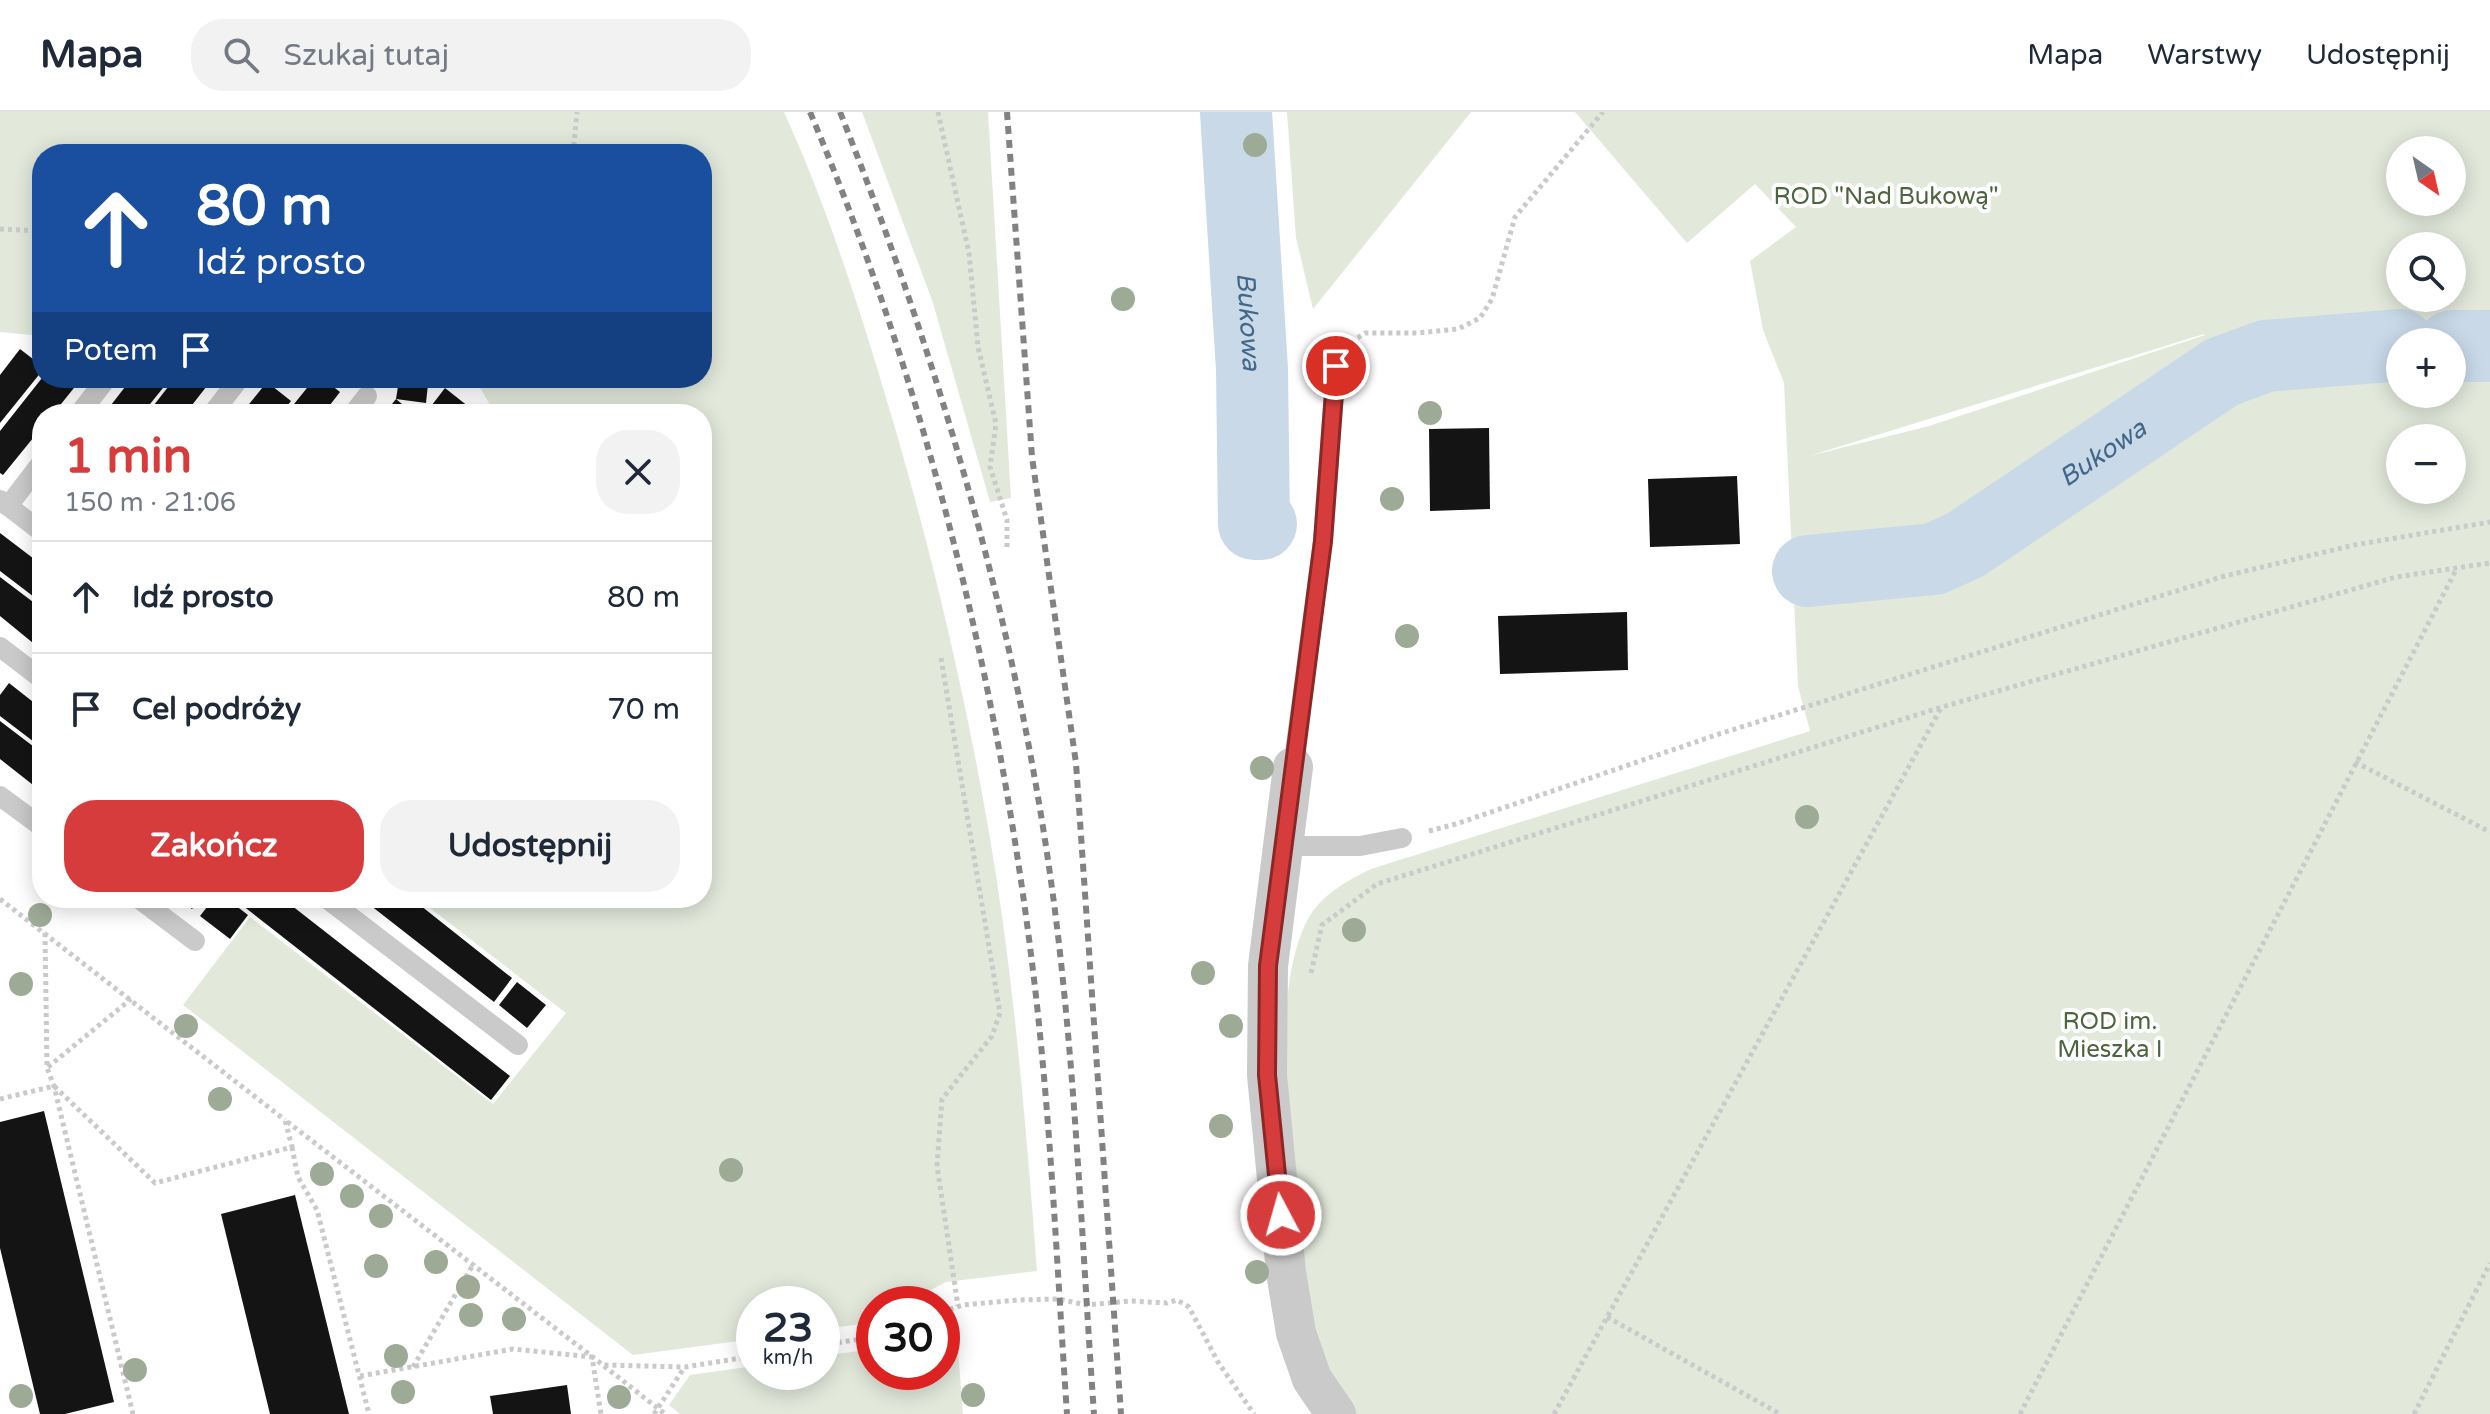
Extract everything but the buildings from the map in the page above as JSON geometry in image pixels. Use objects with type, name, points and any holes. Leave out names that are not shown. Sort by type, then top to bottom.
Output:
[{"type":"street","points":[[1293,767],[1268,966],[1267,1075],[1286,1272],[1296,1333],[1312,1379],[1336,1414]]},
{"type":"lane","points":[[1293,767],[1323,541],[1336,366]]},
{"type":"lane","points":[[87,404],[99,388]]},
{"type":"lane","points":[[220,404],[232,388]]},
{"type":"lane","points":[[361,404],[367,396]]},
{"type":"lane","points":[[32,473],[4,503],[32,524]]},
{"type":"lane","points":[[0,647],[32,671]]},
{"type":"lane","points":[[0,796],[32,820]]},
{"type":"lane","points":[[1283,846],[1360,846],[1402,838]]},
{"type":"lane","points":[[151,908],[195,941]]},
{"type":"lane","points":[[339,908],[518,1045]]},
{"type":"path","points":[[574,144],[577,112]]},
{"type":"path","points":[[938,112],[969,253],[978,347],[996,424],[990,467],[1007,520],[1007,548]]},
{"type":"path","points":[[1336,366],[1347,345],[1365,333],[1458,329],[1480,318],[1492,299],[1515,217],[1603,112]]},
{"type":"path","points":[[0,229],[32,231]]},
{"type":"path","points":[[1402,838],[1456,824],[1719,734],[2221,577],[2354,545],[2490,522]]},
{"type":"path","points":[[1309,981],[1322,925],[1377,884],[1942,707],[2396,577],[2490,563]]},
{"type":"path","points":[[2020,1414],[2457,567]]},
{"type":"path","points":[[941,658],[1000,1013],[992,1036],[942,1099],[937,1166],[955,1286]]},
{"type":"path","points":[[1554,1414],[1942,707]]},
{"type":"path","points":[[2355,762],[2490,832]]},
{"type":"path","points":[[0,899],[474,1263],[656,1411],[665,1414]]},
{"type":"path","points":[[45,933],[47,1068],[54,1086],[133,1414]]},
{"type":"path","points":[[47,1068],[131,999]]},
{"type":"path","points":[[0,1099],[54,1086]]},
{"type":"path","points":[[54,1086],[155,1183],[292,1147]]},
{"type":"path","points":[[285,1120],[298,1177],[317,1210],[369,1414]]},
{"type":"path","points":[[412,1367],[474,1263]]},
{"type":"path","points":[[2414,1414],[2490,1263]]},
{"type":"path","points":[[960,1306],[1037,1299],[1059,1299],[1086,1305],[1130,1301],[1167,1303],[1177,1300],[1189,1307],[1218,1362],[1254,1414]]},
{"type":"path","points":[[1607,1317],[1780,1414]]},
{"type":"path","points":[[360,1376],[513,1349],[592,1357]]},
{"type":"path","points":[[592,1357],[601,1414]]},
{"type":"path","points":[[603,1365],[685,1367],[736,1359]]},
{"type":"path","points":[[656,1411],[685,1367]]},
{"type":"green space","points":[[0,112],[784,112],[851,285],[900,445],[956,665],[979,776],[1006,942],[1024,1106],[1037,1271],[946,1282],[938,1286],[856,1286],[856,1325],[840,1327],[840,1286],[736,1286],[736,1341],[633,1355],[183,1005],[250,917],[493,1104],[566,1013],[430,908],[712,908],[712,404],[490,404],[480,388],[712,388],[712,144],[32,144],[32,335],[0,332]]},
{"type":"green space","points":[[862,112],[988,112],[1011,498],[990,502],[933,303]]},
{"type":"green space","points":[[1287,112],[1471,112],[1313,309],[1296,238]]},
{"type":"green space","name":"ROD im. Mieszka I","points":[[1575,112],[2490,112],[2490,1414],[1349,1414],[1337,1398],[1304,1301],[1286,1066],[1291,971],[1301,935],[1313,910],[1336,889],[1371,869],[1810,731],[1798,686],[1784,383],[1763,330],[1750,261],[1796,227],[1755,184],[1687,243]],"holes":[[[2204,334],[1929,426],[1809,456]]]},
{"type":"green space","points":[[856,1351],[856,1390],[960,1390],[960,1376],[963,1414],[680,1414],[669,1405],[690,1375],[736,1369],[736,1390],[840,1390],[840,1354]]},
{"type":"waterway","name":"Bukowa","points":[[1236,112],[1252,369],[1254,524],[1261,524]]},
{"type":"waterway","name":"Bukowa","points":[[1808,571],[1934,559],[1965,545],[2222,372],[2266,356],[2386,346]]},
{"type":"waterway","name":"Bukowa","points":[[2466,346],[2490,346]]},
{"type":"railway","points":[[810,112],[889,322],[923,429],[978,647],[1001,757],[1040,1033],[1067,1414]]},
{"type":"railway","points":[[840,112],[915,316],[948,420],[1005,631],[1027,738],[1046,845],[1066,1010],[1094,1414]]},
{"type":"railway","points":[[1007,112],[1032,457],[1076,763],[1121,1414]]},
{"type":"route","points":[[1281,1215],[1267,1075],[1268,966],[1323,541],[1336,366]]},
{"type":"park label","name":"ROD \"Nad Bukową\"","points":[[1886,196]]}]
